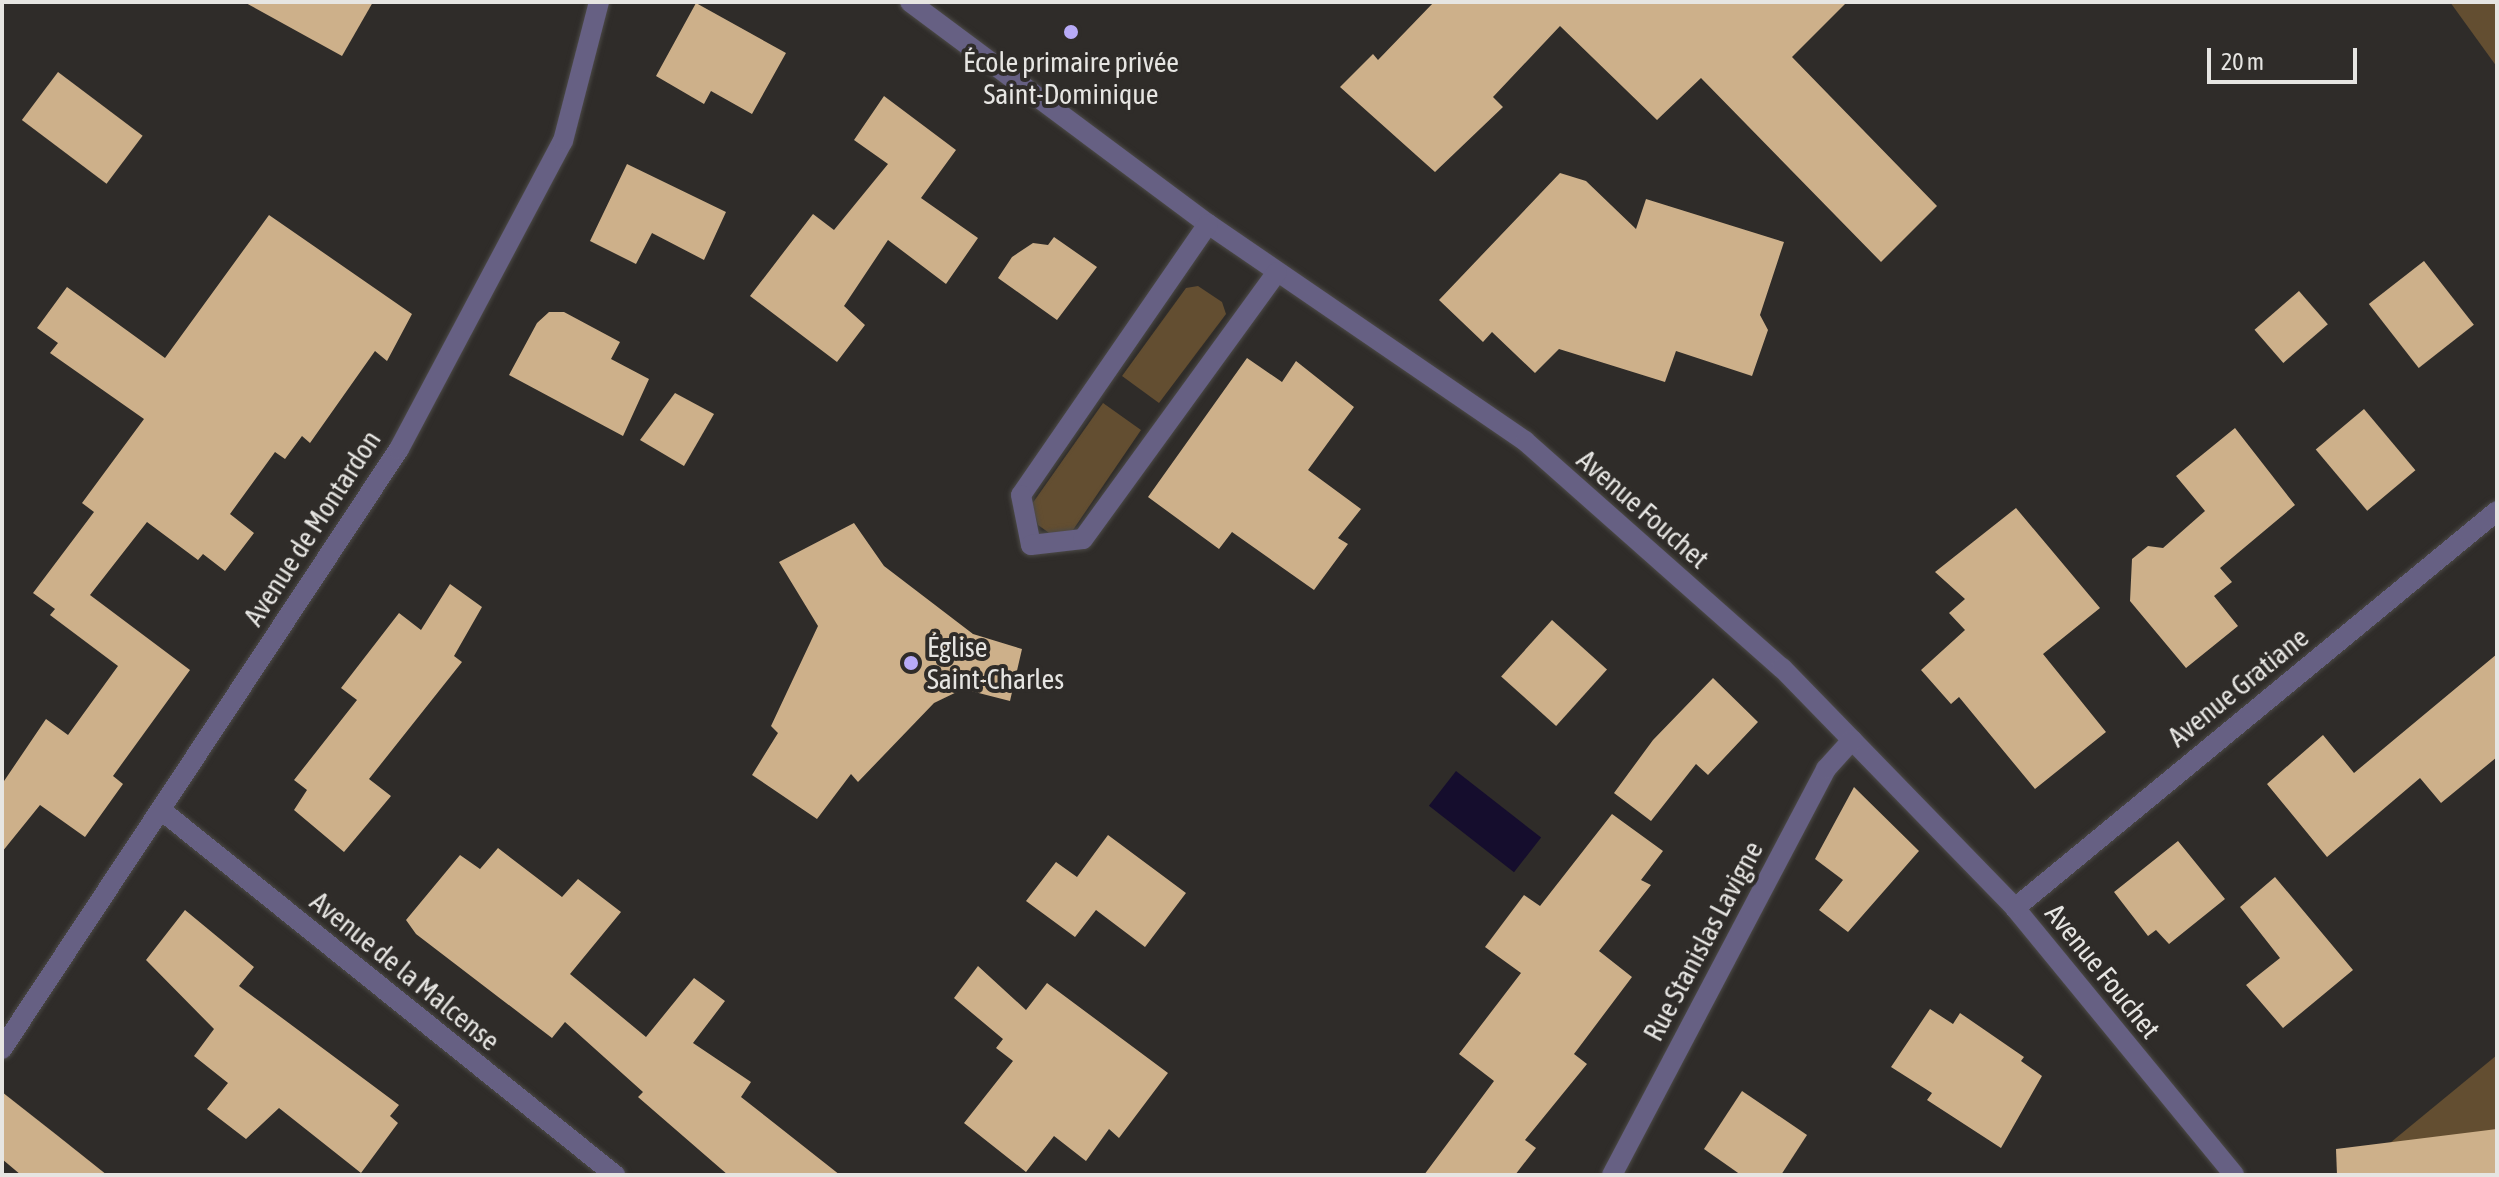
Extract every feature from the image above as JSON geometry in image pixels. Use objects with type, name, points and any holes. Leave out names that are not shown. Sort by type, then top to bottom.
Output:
[{"type":"street","name":"Avenue de Montardon","points":[[2,1049],[399,449],[563,141],[599,2]]},
{"type":"street","name":"Avenue Fouchet","points":[[910,2],[1208,224],[1525,441],[1782,668],[2015,908],[2234,1175]]},
{"type":"street","points":[[1208,224],[1021,495],[1031,545],[1083,539],[1277,272]]},
{"type":"street","name":"Avenue Gratiane","points":[[2015,908],[2497,511]]},
{"type":"street","name":"Rue Stanislas Lavigne","points":[[1612,1175],[1826,769],[1852,740]]},
{"type":"street","name":"Avenue de la Malcense","points":[[161,810],[615,1175]]},
{"type":"shaded area","points":[[2450,2],[2497,2],[2497,67]]},
{"type":"shaded area","points":[[1198,286],[1222,302],[1226,314],[1159,403],[1122,376],[1186,288]]},
{"type":"shaded area","points":[[1103,403],[1141,430],[1073,530],[1052,535],[1038,525],[1032,504]]},
{"type":"shaded area","points":[[1456,771],[1541,837],[1514,872],[1429,806]]},
{"type":"shaded area","points":[[2497,1055],[2497,1175],[2351,1175]]},
{"type":"building","points":[[244,2],[373,2],[342,56]]},
{"type":"building","points":[[1434,2],[1847,2],[1792,57],[1937,206],[1881,262],[1701,78],[1657,120],[1560,26],[1493,97],[1503,107],[1435,172],[1340,87],[1373,54],[1378,60]]},
{"type":"building","points":[[696,3],[786,53],[752,114],[711,91],[704,104],[656,76]]},
{"type":"building","points":[[58,72],[143,136],[107,184],[22,120]]},
{"type":"building","points":[[884,96],[956,150],[921,198],[978,238],[946,284],[888,240],[844,306],[865,325],[837,362],[750,296],[813,214],[834,230],[888,164],[854,140]]},
{"type":"building","points":[[627,164],[726,212],[704,260],[652,233],[636,264],[590,241]]},
{"type":"building","points":[[1560,173],[1586,181],[1636,229],[1646,199],[1784,242],[1760,315],[1768,330],[1752,376],[1676,351],[1665,382],[1559,349],[1535,373],[1492,332],[1483,342],[1439,300]]},
{"type":"building","points":[[269,215],[412,314],[387,361],[375,351],[310,443],[302,436],[285,459],[275,452],[230,514],[254,533],[225,571],[203,554],[198,560],[147,522],[90,595],[190,670],[113,776],[123,784],[85,837],[40,805],[2,852],[2,784],[46,719],[68,735],[118,666],[50,615],[55,609],[33,593],[94,512],[82,503],[144,419],[50,353],[58,343],[37,328],[67,287],[165,358]]},
{"type":"building","points":[[1054,237],[1097,267],[1057,320],[998,278],[1012,257],[1033,243],[1048,245]]},
{"type":"building","points":[[2424,261],[2474,325],[2419,368],[2369,304]]},
{"type":"building","points":[[2299,291],[2328,324],[2283,363],[2254,330]]},
{"type":"building","points":[[549,312],[564,312],[620,342],[611,359],[649,379],[623,436],[509,375],[537,323]]},
{"type":"building","points":[[1247,358],[1282,382],[1296,361],[1354,407],[1308,470],[1361,509],[1338,538],[1348,544],[1314,590],[1232,532],[1219,549],[1148,497]]},
{"type":"building","points":[[675,393],[714,414],[684,466],[640,440]]},
{"type":"building","points":[[2364,409],[2415,470],[2367,511],[2316,449]]},
{"type":"building","points":[[2235,428],[2295,505],[2220,568],[2232,582],[2214,596],[2238,626],[2186,668],[2130,601],[2132,559],[2148,546],[2163,548],[2205,511],[2176,476]]},
{"type":"building","points":[[2016,508],[2100,608],[2043,654],[2106,732],[2035,789],[1959,697],[1951,704],[1921,670],[1965,630],[1949,613],[1965,599],[1935,572]]},
{"type":"building","name":"Église Saint-Charles","points":[[854,523],[884,566],[973,634],[1022,649],[1010,701],[963,689],[934,703],[858,782],[851,774],[817,819],[752,775],[778,733],[771,726],[818,626],[779,562]]},
{"type":"building","points":[[450,584],[482,607],[454,656],[462,662],[369,779],[391,796],[344,852],[294,810],[307,790],[294,780],[357,700],[341,688],[399,613],[421,630]]},
{"type":"building","points":[[1552,620],[1607,670],[1556,726],[1501,676]]},
{"type":"building","points":[[2497,654],[2497,757],[2441,803],[2420,778],[2327,857],[2267,784],[2323,735],[2354,773]]},
{"type":"building","points":[[1713,678],[1758,722],[1708,775],[1696,764],[1651,821],[1614,793],[1653,740]]},
{"type":"building","points":[[1854,787],[1919,851],[1848,932],[1819,910],[1843,880],[1815,859]]},
{"type":"building","points":[[1612,814],[1663,851],[1641,880],[1651,885],[1599,951],[1632,977],[1574,1054],[1587,1064],[1525,1140],[1536,1148],[1515,1175],[1424,1175],[1494,1081],[1459,1054],[1521,973],[1485,947],[1524,895],[1540,906]]},
{"type":"building","points":[[1108,835],[1186,893],[1145,947],[1096,910],[1075,937],[1026,901],[1056,862],[1077,877]]},
{"type":"building","points":[[2178,841],[2225,899],[2169,944],[2156,930],[2148,936],[2114,892]]},
{"type":"building","points":[[498,848],[562,897],[578,879],[621,912],[570,974],[646,1037],[694,978],[725,1001],[693,1043],[751,1082],[741,1097],[840,1175],[728,1175],[638,1097],[643,1092],[565,1022],[552,1038],[416,934],[406,920],[460,855],[480,869]]},
{"type":"building","points":[[2275,877],[2353,970],[2283,1028],[2246,985],[2280,958],[2240,907]]},
{"type":"building","points":[[185,910],[254,967],[239,986],[399,1105],[390,1116],[398,1123],[361,1173],[279,1108],[246,1139],[207,1109],[228,1083],[194,1056],[214,1029],[146,960]]},
{"type":"building","points":[[978,966],[1026,1010],[1047,983],[1168,1073],[1119,1138],[1109,1129],[1086,1161],[1054,1136],[1026,1172],[964,1123],[1013,1061],[996,1048],[1003,1039],[954,998]]},
{"type":"building","points":[[1930,1009],[1953,1024],[1960,1013],[2024,1057],[2021,1061],[2042,1076],[2001,1148],[1927,1100],[1932,1093],[1891,1067]]},
{"type":"building","points":[[1742,1091],[1807,1135],[1781,1175],[1741,1175],[1704,1149]]},
{"type":"building","points":[[2,1092],[107,1175],[21,1175],[2,1159]]},
{"type":"building","points":[[2497,1129],[2497,1175],[2337,1175],[2336,1149]]},
{"type":"place","name":"École primaire privée Saint-Dominique","points":[[1071,32]]},
{"type":"place","name":"Église Saint-Charles","points":[[911,663]]}]
